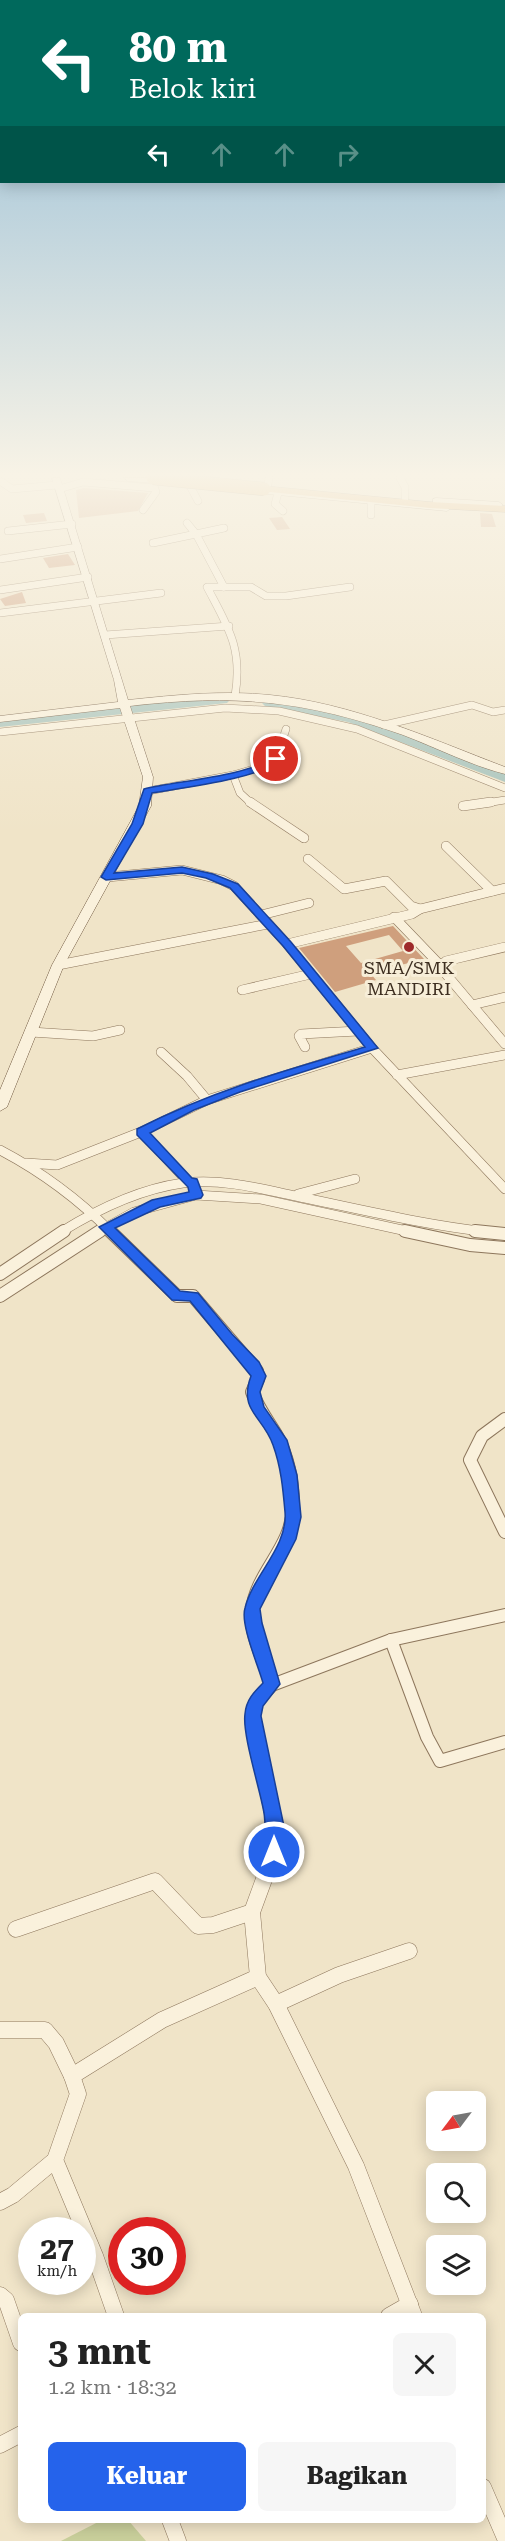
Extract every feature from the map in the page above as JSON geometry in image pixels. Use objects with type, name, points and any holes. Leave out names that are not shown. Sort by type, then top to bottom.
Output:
[{"type":"main road","points":[[0,1107],[4,1089],[31,1032],[58,965],[137,824],[148,791],[148,777],[124,704],[94,597]]},
{"type":"main road","points":[[0,719],[124,704],[235,696],[325,708],[384,725],[505,771]]},
{"type":"street","points":[[0,613],[131,597]]},
{"type":"street","points":[[211,597],[234,638],[238,679],[235,696]]},
{"type":"street","points":[[105,635],[229,626]]},
{"type":"street","points":[[384,725],[472,705],[493,712],[505,710]]},
{"type":"street","points":[[0,732],[102,719],[225,708],[279,711],[357,729],[505,788]]},
{"type":"street","points":[[148,791],[233,775],[272,764],[286,729]]},
{"type":"street","points":[[233,775],[240,793],[248,801],[304,838]]},
{"type":"street","points":[[463,806],[505,800]]},
{"type":"street","points":[[446,846],[492,891]]},
{"type":"street","points":[[308,859],[344,890],[384,881],[411,906],[420,909]]},
{"type":"street","points":[[106,877],[182,870],[197,872],[234,886],[287,944],[372,1048],[505,1189]]},
{"type":"street","points":[[287,944],[412,914],[420,909],[505,888]]},
{"type":"street","points":[[261,915],[309,903]]},
{"type":"street","points":[[394,917],[440,965],[442,973],[505,1044]]},
{"type":"street","points":[[58,965],[135,952],[268,924]]},
{"type":"street","points":[[440,965],[446,961],[505,947]]},
{"type":"street","points":[[242,990],[311,974]]},
{"type":"street","points":[[472,1005],[505,997]]},
{"type":"street","points":[[31,1032],[93,1036],[120,1030]]},
{"type":"street","points":[[305,1047],[299,1036],[301,1034],[358,1031]]},
{"type":"street","points":[[25,1163],[57,1165],[142,1132],[207,1100],[372,1048]]},
{"type":"street","points":[[161,1052],[187,1076],[207,1100]]},
{"type":"street","points":[[398,1075],[505,1055]]},
{"type":"street","points":[[142,1132],[194,1187]]},
{"type":"street","points":[[0,1150],[25,1163],[99,1221],[177,1296],[194,1296],[257,1371],[258,1379],[252,1392],[258,1408],[280,1440],[290,1475],[294,1517],[288,1539],[252,1609],[272,1684]]},
{"type":"street","points":[[295,1195],[355,1179]]},
{"type":"street","points":[[2,1290],[28,1266],[99,1221],[152,1198],[194,1187]]},
{"type":"street","points":[[0,1274],[28,1266],[99,1221],[152,1198],[194,1187],[260,1194],[470,1245],[505,1248]]},
{"type":"street","points":[[260,1194],[295,1195],[436,1224],[505,1234]]},
{"type":"street","points":[[505,1419],[482,1436],[470,1460],[505,1532]]},
{"type":"street","points":[[412,2310],[356,2166],[276,2004],[258,1977],[252,1912],[274,1852],[277,1836],[253,1716],[255,1703],[272,1684],[391,1640],[505,1615]]},
{"type":"street","points":[[391,1640],[428,1737],[440,1761],[505,1742]]},
{"type":"street","points":[[16,1929],[155,1881],[198,1926],[213,1925],[252,1912]]},
{"type":"street","points":[[276,2004],[339,1975],[409,1951]]},
{"type":"street","points":[[72,2076],[96,2059],[217,1992],[258,1977]]},
{"type":"street","points":[[0,2030],[45,2030],[56,2043],[78,2094],[55,2160],[13,2195],[0,2202]]},
{"type":"street","points":[[55,2160],[95,2256],[115,2313]]},
{"type":"street","points":[[0,2295],[6,2301],[18,2335]]},
{"type":"street","points":[[0,2445],[18,2436]]},
{"type":"street","points":[[486,2494],[505,2538]]},
{"type":"street","points":[[172,2523],[178,2541]]},
{"type":"green space","points":[[96,2523],[131,2523],[146,2541],[61,2541]]},
{"type":"building","points":[[24,597],[26,603],[5,606],[0,599]]},
{"type":"building","points":[[393,926],[424,959],[370,973],[376,980],[335,992],[299,948]],"holes":[[[389,935],[403,951],[361,963],[346,946]]]},
{"type":"waterway","points":[[0,722],[222,700]]},
{"type":"waterway","points":[[270,703],[352,718],[505,777]]},
{"type":"place","name":"SMA/SMK MANDIRI","points":[[409,947]]},
{"type":"route","points":[[274,1852],[277,1836],[273,1810],[253,1716],[255,1703],[272,1684],[252,1609],[288,1539],[294,1517],[290,1475],[280,1440],[258,1408],[252,1392],[258,1379],[254,1366],[227,1338],[194,1296],[178,1297],[106,1227],[157,1203],[196,1195],[193,1182],[189,1183],[178,1168],[142,1132],[189,1107],[236,1089],[372,1048],[287,944],[243,893],[234,886],[197,872],[182,870],[106,877],[137,824],[145,806],[148,791],[233,775],[262,765],[270,765],[275,763],[276,759]]}]
